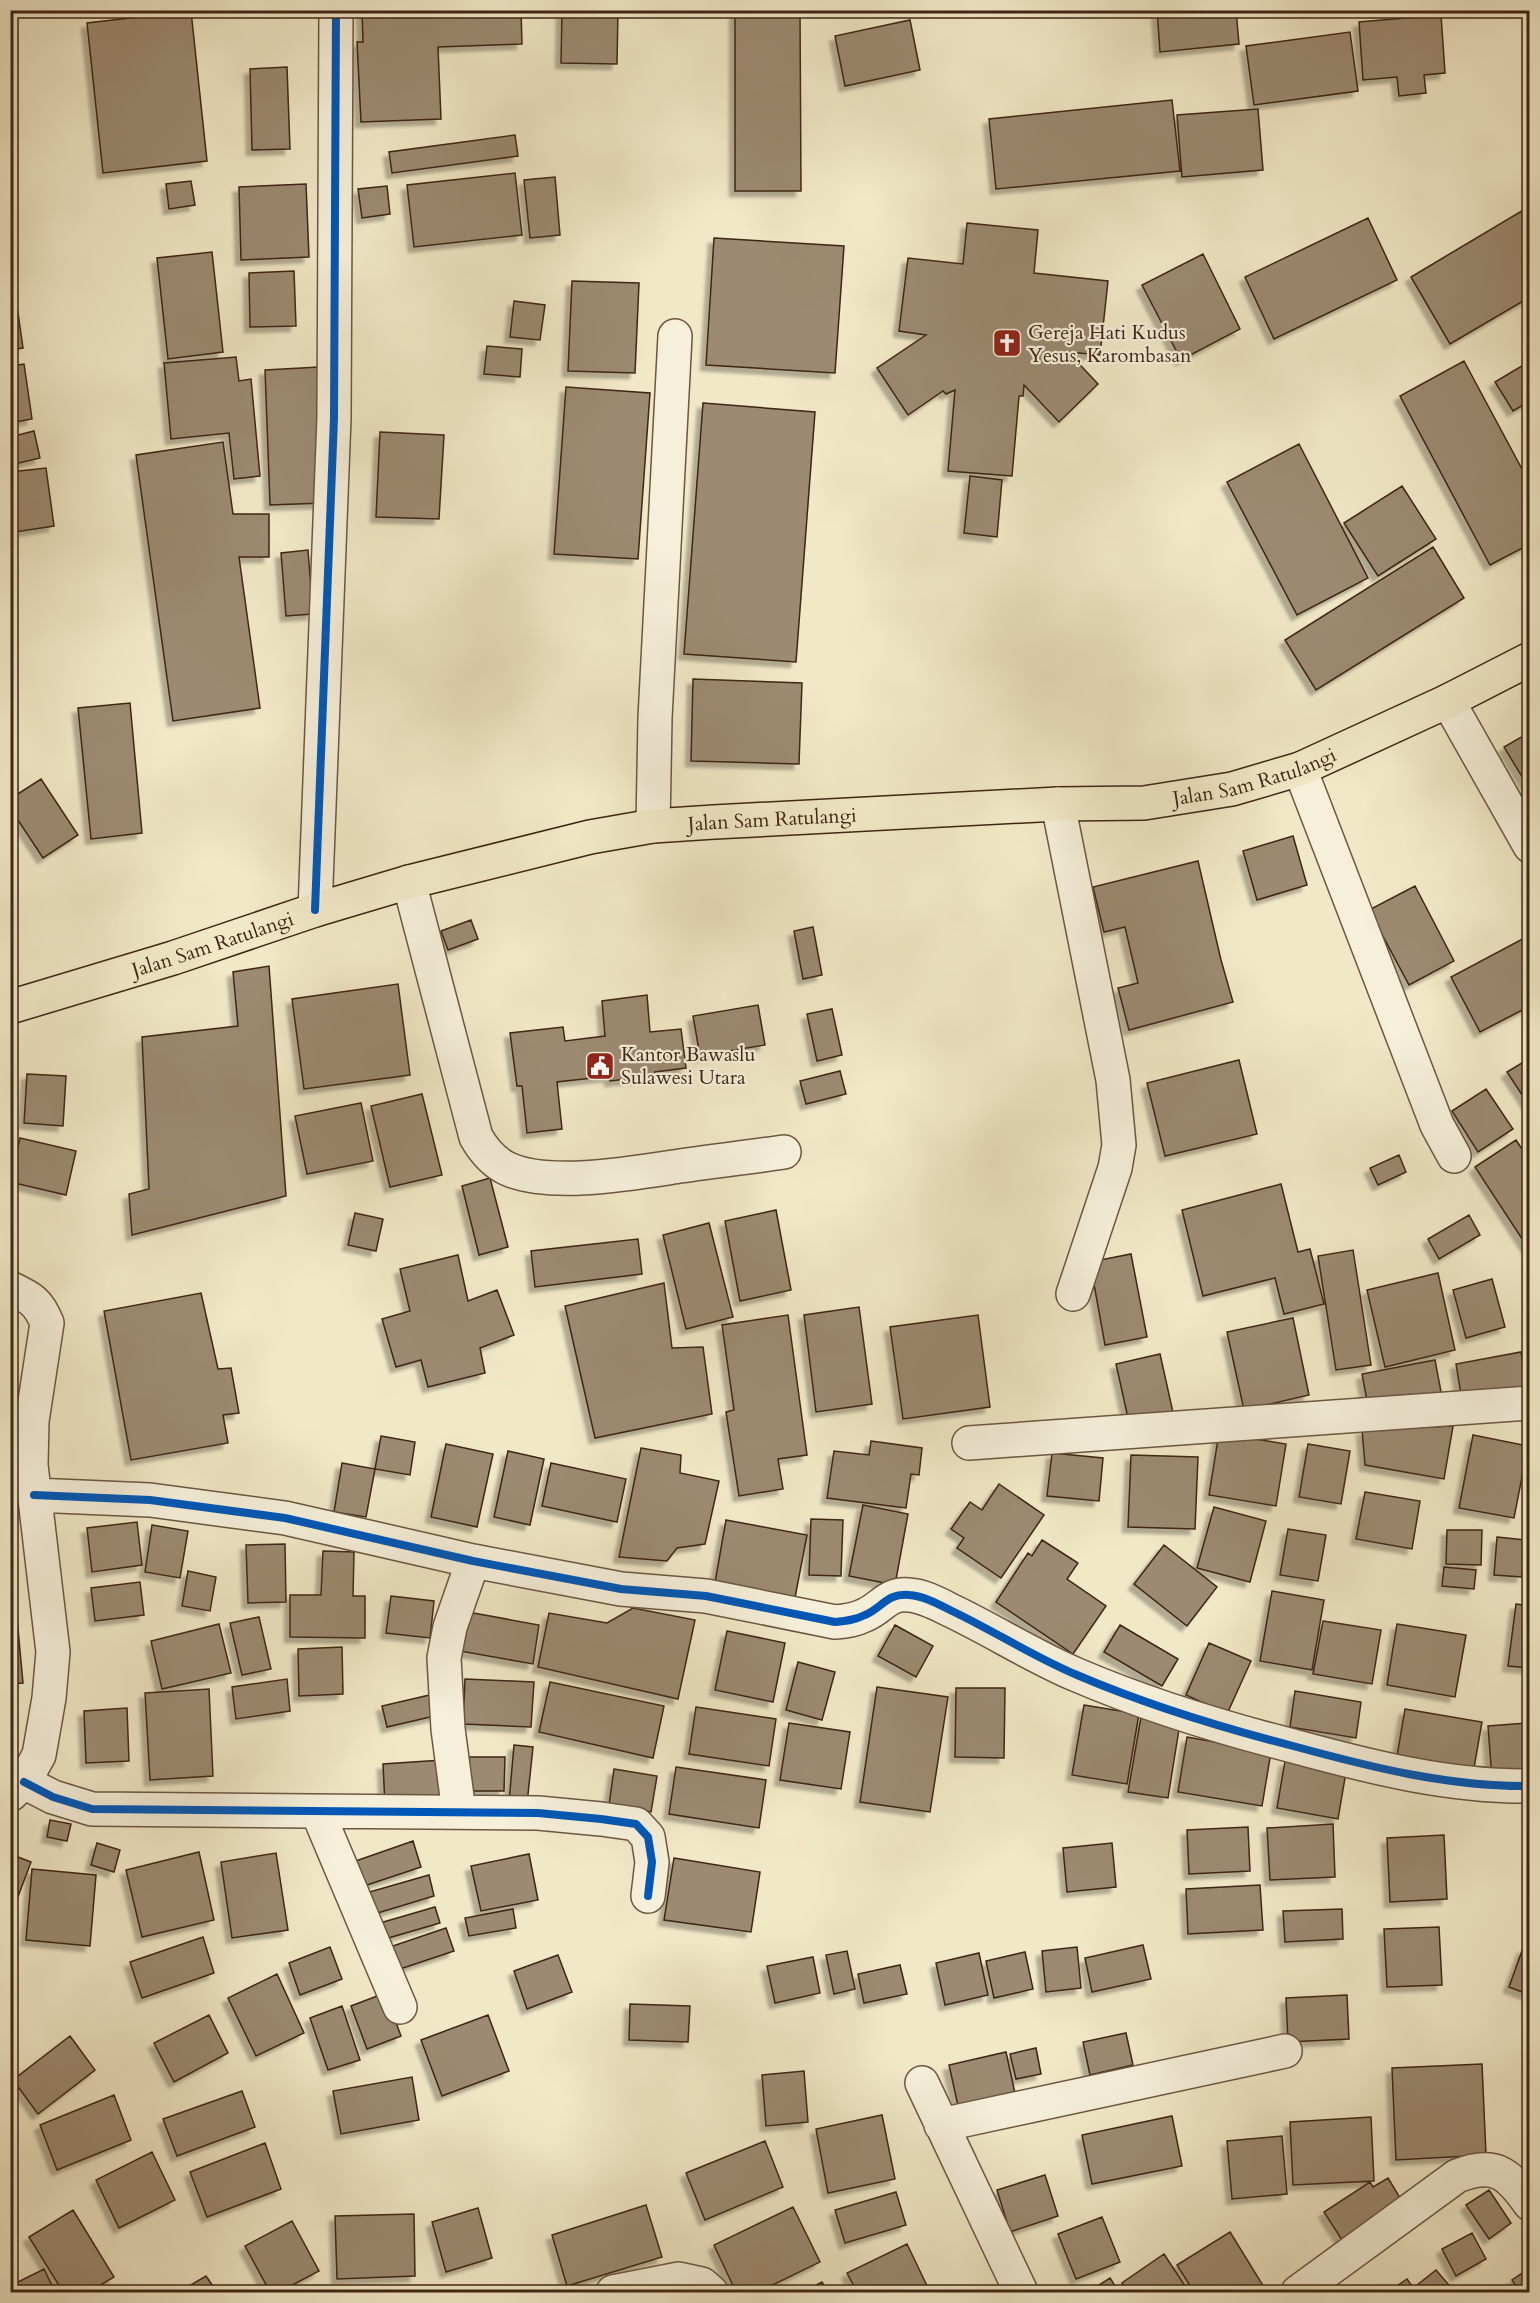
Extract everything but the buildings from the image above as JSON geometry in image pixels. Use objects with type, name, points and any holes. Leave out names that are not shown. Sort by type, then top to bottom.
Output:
[{"type":"highway","name":"Jalan Sam Ratulangi","points":[[10,1007],[173,958],[315,910],[409,882],[590,837],[653,826],[1058,804],[1144,803],[1232,789],[1300,769],[1448,701],[1530,658]]},
{"type":"street","points":[[315,910],[334,418],[336,10]]},
{"type":"street","points":[[653,826],[654,718],[675,336]]},
{"type":"street","points":[[1448,701],[1530,846]]},
{"type":"street","points":[[1300,769],[1437,1125],[1454,1156]]},
{"type":"street","points":[[1058,804],[1113,1080],[1119,1146],[1115,1168],[1073,1294]]},
{"type":"street","points":[[409,882],[476,1137],[486,1154],[507,1169],[533,1176],[576,1177],[634,1173],[783,1152]]},
{"type":"street","points":[[10,1288],[33,1299],[42,1310],[47,1323],[32,1421],[31,1466],[53,1652],[49,1698],[39,1755],[17,1789],[92,1809],[318,1813],[538,1813],[636,1824],[648,1837],[652,1862],[648,1896]]},
{"type":"street","points":[[969,1443],[1530,1403]]},
{"type":"street","points":[[34,1496],[150,1500],[265,1515],[473,1561],[621,1589],[706,1596],[835,1622],[854,1620],[868,1614],[892,1596],[909,1595],[929,1600],[968,1618],[1074,1674],[1133,1698],[1194,1718],[1369,1767],[1451,1781],[1530,1786]]},
{"type":"street","points":[[459,1812],[448,1729],[444,1658],[453,1616],[473,1561]]},
{"type":"street","points":[[318,1813],[400,2007]]},
{"type":"street","points":[[941,2125],[1285,2051]]},
{"type":"street","points":[[922,2083],[1021,2292]]},
{"type":"street","points":[[1298,2292],[1457,2176],[1469,2171],[1479,2169],[1503,2173],[1516,2185],[1530,2204]]},
{"type":"street","points":[[613,2292],[679,2279],[702,2284],[711,2292]]},
{"type":"cycle path","points":[[315,910],[334,418],[336,10]]},
{"type":"cycle path","points":[[34,1495],[150,1500],[285,1518],[473,1561],[621,1589],[706,1596],[835,1622],[861,1617],[895,1596],[915,1596],[941,1606],[1077,1675],[1157,1706],[1211,1723],[1322,1754],[1410,1774],[1470,1783],[1530,1786]]},
{"type":"cycle path","points":[[24,1782],[53,1797],[92,1809],[538,1813],[636,1824],[648,1837],[652,1862],[648,1896]]},
{"type":"place","name":"Gereja Hati Kudus Yesus, Karombasan","points":[[1007,343]]},
{"type":"place","name":"Kantor Bawaslu Sulawesi Utara","points":[[600,1066]]}]
